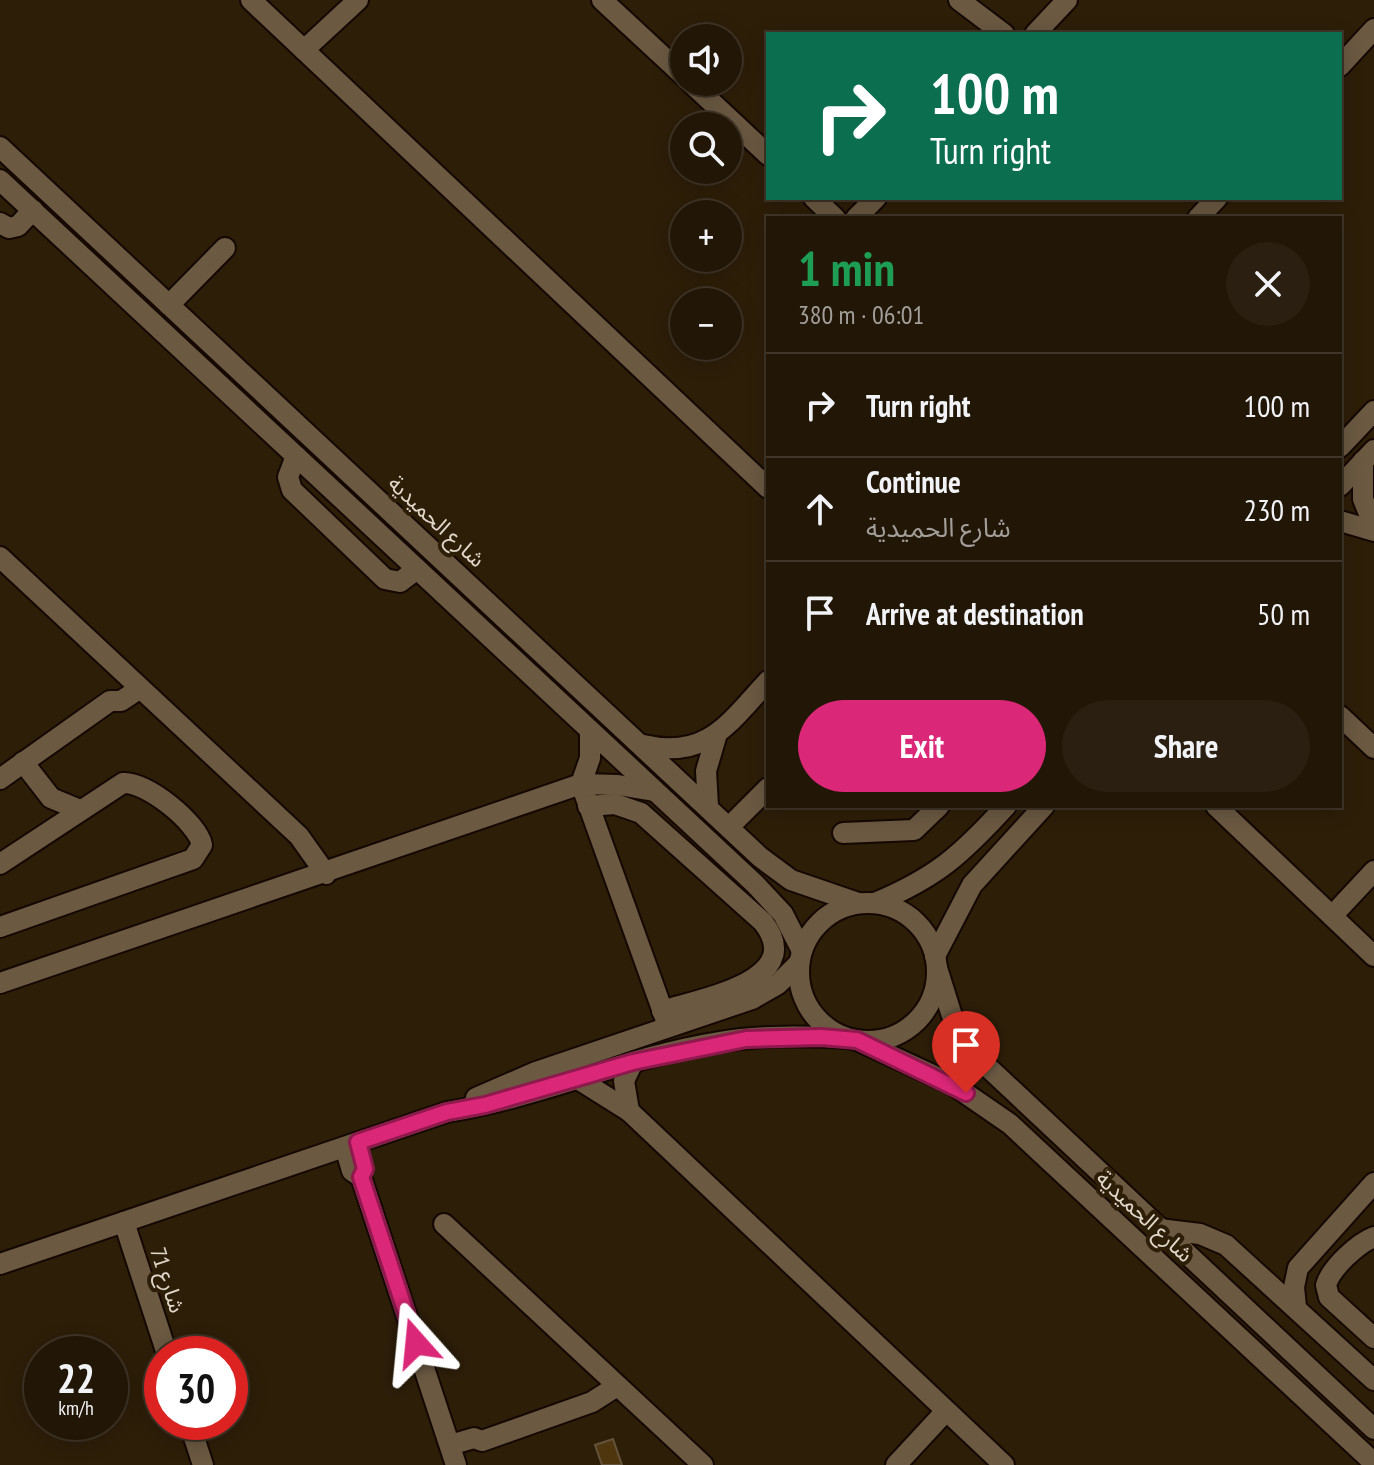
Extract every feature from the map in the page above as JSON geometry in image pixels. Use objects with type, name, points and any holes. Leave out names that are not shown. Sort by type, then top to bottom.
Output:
[{"type":"street","points":[[251,0],[766,486]]},
{"type":"street","points":[[300,46],[357,0]]},
{"type":"street","points":[[602,0],[670,63]]},
{"type":"street","points":[[959,0],[986,32]]},
{"type":"street","points":[[959,0],[1001,32]]},
{"type":"street","points":[[1037,32],[1067,0]]},
{"type":"street","points":[[1342,64],[1374,29]]},
{"type":"street","points":[[705,96],[766,153]]},
{"type":"street","name":"شارع الحميدية","points":[[0,147],[729,827],[791,880],[867,903]]},
{"type":"street","points":[[0,180],[777,905],[801,957],[801,987],[809,1009],[825,1027],[852,1039]]},
{"type":"street","points":[[816,200],[833,216]]},
{"type":"street","points":[[858,216],[874,200]]},
{"type":"street","points":[[872,216],[886,200]]},
{"type":"street","points":[[1200,216],[1215,200]]},
{"type":"street","points":[[0,223],[9,228],[16,227],[33,210]]},
{"type":"street","points":[[169,305],[225,248]]},
{"type":"street","points":[[1342,445],[1374,411]]},
{"type":"street","points":[[296,456],[288,477],[292,490],[385,579],[400,582],[417,569]]},
{"type":"street","points":[[1342,484],[1369,456]]},
{"type":"street","points":[[1369,456],[1363,499],[1374,528]]},
{"type":"street","points":[[1342,521],[1374,528]]},
{"type":"street","points":[[0,557],[299,836],[326,874]]},
{"type":"street","points":[[708,806],[706,771],[716,737],[766,683]]},
{"type":"street","points":[[0,779],[110,701],[121,701],[134,684]]},
{"type":"street","points":[[1342,718],[1374,748]]},
{"type":"street","points":[[590,731],[590,758],[581,784],[665,1019]]},
{"type":"street","points":[[641,744],[679,749],[716,737]]},
{"type":"street","points":[[23,762],[51,798],[80,810]]},
{"type":"street","points":[[0,864],[116,786],[139,783],[152,791],[199,835],[200,851],[193,859],[0,927]]},
{"type":"street","points":[[0,983],[326,874],[581,784],[618,785],[655,792]]},
{"type":"street","points":[[729,827],[766,790]]},
{"type":"street","points":[[51,798],[52,829]]},
{"type":"street","points":[[447,1112],[513,1081],[749,983],[768,967],[773,952],[771,936],[763,922],[652,820],[628,807],[588,806]]},
{"type":"street","points":[[599,836],[611,819],[628,807]]},
{"type":"street","points":[[843,833],[914,830],[937,808]]},
{"type":"street","points":[[665,1019],[752,999],[778,984],[801,957],[812,931],[828,916],[925,881],[949,865],[1002,808]]},
{"type":"street","points":[[2,1260],[124,1222],[447,1112],[633,1062],[746,1039],[893,1036],[914,1023],[934,993],[936,962],[972,885],[1042,808]]},
{"type":"street","points":[[1218,808],[1374,956]]},
{"type":"street","points":[[691,856],[726,858]]},
{"type":"street","points":[[1332,916],[1374,871]]},
{"type":"street","points":[[867,903],[909,916],[926,934],[936,962]]},
{"type":"street","name":"شارع الحميدية","points":[[936,962],[952,1016],[976,1056],[1374,1429]]},
{"type":"street","name":"شارع الحميدية","points":[[852,1039],[944,1080],[1010,1124],[1374,1463]]},
{"type":"street","points":[[629,1111],[624,1081],[633,1062]]},
{"type":"street","points":[[578,1079],[629,1111],[1004,1465]]},
{"type":"street","points":[[351,1145],[365,1169],[361,1177],[453,1456],[476,1450],[482,1441],[592,1402],[617,1386]]},
{"type":"street","points":[[1296,1307],[1294,1287],[1298,1268],[1374,1183]]},
{"type":"street","name":"شارع 71","points":[[124,1222],[161,1336]]},
{"type":"street","points":[[444,1224],[703,1465]]},
{"type":"street","points":[[1159,1229],[1214,1238],[1257,1272],[1374,1380]]},
{"type":"street","points":[[1370,1334],[1329,1297],[1326,1285],[1331,1274],[1364,1241],[1374,1237]]},
{"type":"street","points":[[1257,1272],[1298,1268]]},
{"type":"street","points":[[1329,1338],[1370,1334]]},
{"type":"street","points":[[896,1465],[946,1411]]},
{"type":"street","points":[[195,1440],[203,1465]]},
{"type":"building","points":[[613,1439],[622,1465],[602,1465],[595,1445]]},
{"type":"route","points":[[416,1343],[361,1177],[365,1169],[358,1142],[447,1112],[485,1105],[633,1062],[692,1047],[746,1039],[821,1037],[857,1040],[966,1093]]}]
